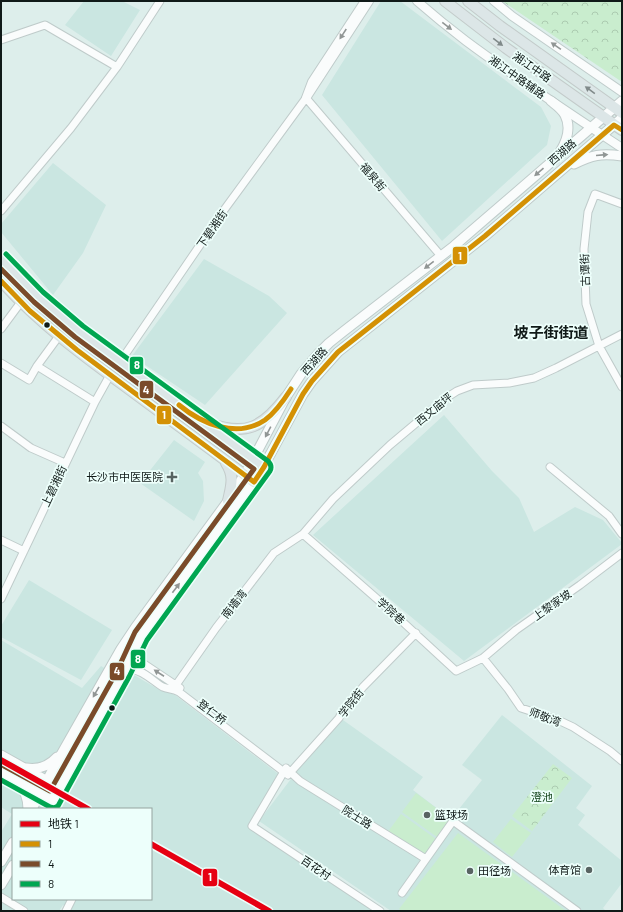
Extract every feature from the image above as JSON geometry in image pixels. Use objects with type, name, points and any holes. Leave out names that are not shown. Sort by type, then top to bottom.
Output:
[{"type":"main road","name":"湘江中路","points":[[445,1],[506,48],[603,117],[619,124]]},
{"type":"main road","name":"湘江中路","points":[[468,1],[500,26],[619,107]]},
{"type":"main road","points":[[551,101],[565,115],[568,129],[565,142],[557,156]]},
{"type":"main road","name":"西湖路","points":[[32,808],[63,750],[121,648],[228,501],[254,459],[286,398],[301,374],[329,343],[348,327],[454,246],[591,127],[619,107]]},
{"type":"main road","name":"西湖路","points":[[50,805],[123,674],[144,631],[254,482],[264,467],[303,394],[312,381],[338,352],[485,236],[602,135],[619,124]]},
{"type":"main road","points":[[558,172],[586,158],[598,154],[622,156]]},
{"type":"main road","points":[[1,259],[34,293],[79,332],[264,467]]},
{"type":"main road","points":[[1,281],[21,302],[59,336],[110,376],[254,482]]},
{"type":"main road","points":[[196,417],[220,427],[236,430],[245,429],[265,420],[286,398]]},
{"type":"main road","points":[[222,459],[228,466],[232,476],[228,501]]},
{"type":"main road","points":[[22,767],[35,769],[46,766],[56,759],[63,750]]},
{"type":"main road","points":[[1,755],[60,788]]},
{"type":"main road","points":[[1,772],[39,794],[50,805]]},
{"type":"main road","points":[[14,780],[24,790],[28,802],[28,808]]},
{"type":"main road","points":[[1,862],[12,844]]},
{"type":"main road","points":[[1,885],[12,867]]},
{"type":"street","points":[[1,211],[71,128],[117,67],[160,1]]},
{"type":"street","name":"下碧湘街","points":[[306,98],[312,82],[365,1]]},
{"type":"street","name":"下碧湘街","points":[[120,362],[224,210],[306,98],[369,1]]},
{"type":"street","name":"湘江中路辅路","points":[[417,1],[466,41],[551,101],[622,148]]},
{"type":"street","points":[[494,1],[512,16],[622,92]]},
{"type":"street","points":[[1,40],[45,25],[117,67]]},
{"type":"street","name":"福泉街","points":[[306,98],[441,256]]},
{"type":"street","name":"古谭街","points":[[622,204],[595,194],[588,212],[584,249],[586,304],[599,346],[622,387]]},
{"type":"street","points":[[1,329],[21,302]]},
{"type":"street","name":"西文庙坪","points":[[303,534],[333,499],[390,445],[446,398],[457,391],[473,385],[509,383],[534,378],[622,334]]},
{"type":"street","points":[[1,362],[29,380],[37,366],[59,336]]},
{"type":"street","points":[[37,366],[95,402]]},
{"type":"street","name":"上碧湘街","points":[[1,599],[65,463],[95,402],[110,376]]},
{"type":"street","points":[[1,426],[31,448],[65,463]]},
{"type":"street","points":[[550,467],[608,516],[622,534]]},
{"type":"street","name":"学院巷","points":[[303,534],[416,633],[456,671],[483,658]]},
{"type":"street","name":"南墙湾","points":[[176,685],[216,628],[274,553],[303,534]]},
{"type":"street","points":[[1,540],[24,551]]},
{"type":"street","name":"上黎家坡","points":[[483,658],[516,630],[580,586],[622,553]]},
{"type":"street","name":"学院街","points":[[252,826],[287,772],[339,718],[363,686],[416,633]]},
{"type":"street","name":"登仁桥","points":[[133,651],[141,662],[176,685],[287,772]]},
{"type":"street","name":"师敬湾","points":[[483,658],[520,708],[558,720],[573,727],[610,751],[622,761]]},
{"type":"street","name":"登仁桥","points":[[123,674],[132,670],[136,671],[164,687],[171,688],[179,692],[287,772]]},
{"type":"street","points":[[287,772],[300,782],[424,858]]},
{"type":"street","points":[[402,893],[424,858],[453,822],[577,911]]},
{"type":"street","name":"百花村","points":[[252,826],[380,911]]},
{"type":"street","points":[[1,897],[24,911]]},
{"type":"street","points":[[66,911],[72,900]]},
{"type":"shaded area","points":[[84,1],[122,1],[140,10],[111,56],[65,25]]},
{"type":"shaded area","points":[[381,1],[400,1],[541,107],[551,126],[547,145],[442,241],[322,95]]},
{"type":"shaded area","points":[[53,163],[106,205],[83,253],[53,295],[1,232],[1,224]]},
{"type":"shaded area","points":[[204,259],[269,296],[287,313],[205,405],[132,356]]},
{"type":"shaded area","points":[[444,415],[492,471],[519,498],[534,532],[575,507],[603,520],[622,543],[464,661],[313,535]]},
{"type":"shaded area","name":"长沙市中医医院","points":[[174,440],[205,462],[198,473],[203,481],[204,501],[194,521],[140,483]]},
{"type":"shaded area","points":[[29,580],[112,630],[81,680],[1,637],[1,626]]},
{"type":"shaded area","points":[[1,640],[82,688],[101,666],[119,677],[134,675],[158,689],[175,695],[281,776],[253,826],[380,911],[71,911],[63,905],[59,911],[1,911],[1,832],[12,814],[1,807]]},
{"type":"shaded area","points":[[502,715],[592,786],[576,808],[585,815],[578,825],[622,861],[622,883],[603,908],[606,911],[391,911],[259,821],[297,771],[343,720],[423,777],[413,790],[451,819],[482,780],[462,765]]},
{"type":"green space","points":[[502,1],[622,1],[622,82]]},
{"type":"green space","name":"澄池","points":[[553,764],[572,778],[532,831],[512,816]]},
{"type":"green space","name":"篮球场","points":[[416,793],[451,819],[437,837],[402,812]]},
{"type":"green space","name":"篮球场","points":[[401,814],[436,839],[422,857],[387,833]]},
{"type":"green space","name":"篮球场","points":[[511,819],[531,833],[512,857],[493,842]]},
{"type":"green space","name":"田径场","points":[[458,833],[566,911],[402,911],[399,909]]},
{"type":"metro line","name":"1","points":[[1,760],[86,808]]},
{"type":"metro line","name":"1","points":[[152,845],[269,911]]},
{"type":"transit line","name":"1","points":[[1,281],[30,311],[77,350],[254,482],[264,467],[303,394],[312,381],[338,352],[485,236],[614,125],[622,130]]},
{"type":"transit line","name":"8","points":[[1,780],[50,807],[54,808],[58,806],[129,677],[147,640],[270,471],[271,467],[268,461],[83,326],[43,292],[6,254]]},
{"type":"transit line","name":"4","points":[[1,269],[34,302],[75,337],[254,469],[135,632],[117,671],[50,791],[4,766]]},
{"type":"transit line","name":"1","points":[[179,405],[198,418],[220,427],[232,429],[243,428],[254,426],[269,417],[280,406],[291,389]]},
{"type":"place","name":"长沙市中医医院","points":[[172,477]]},
{"type":"place","name":"篮球场","points":[[427,815]]},
{"type":"place","name":"体育馆","points":[[589,870]]},
{"type":"place","name":"田径场","points":[[470,871]]},
{"type":"district","name":"坡子街街道","points":[[551,333]]}]
